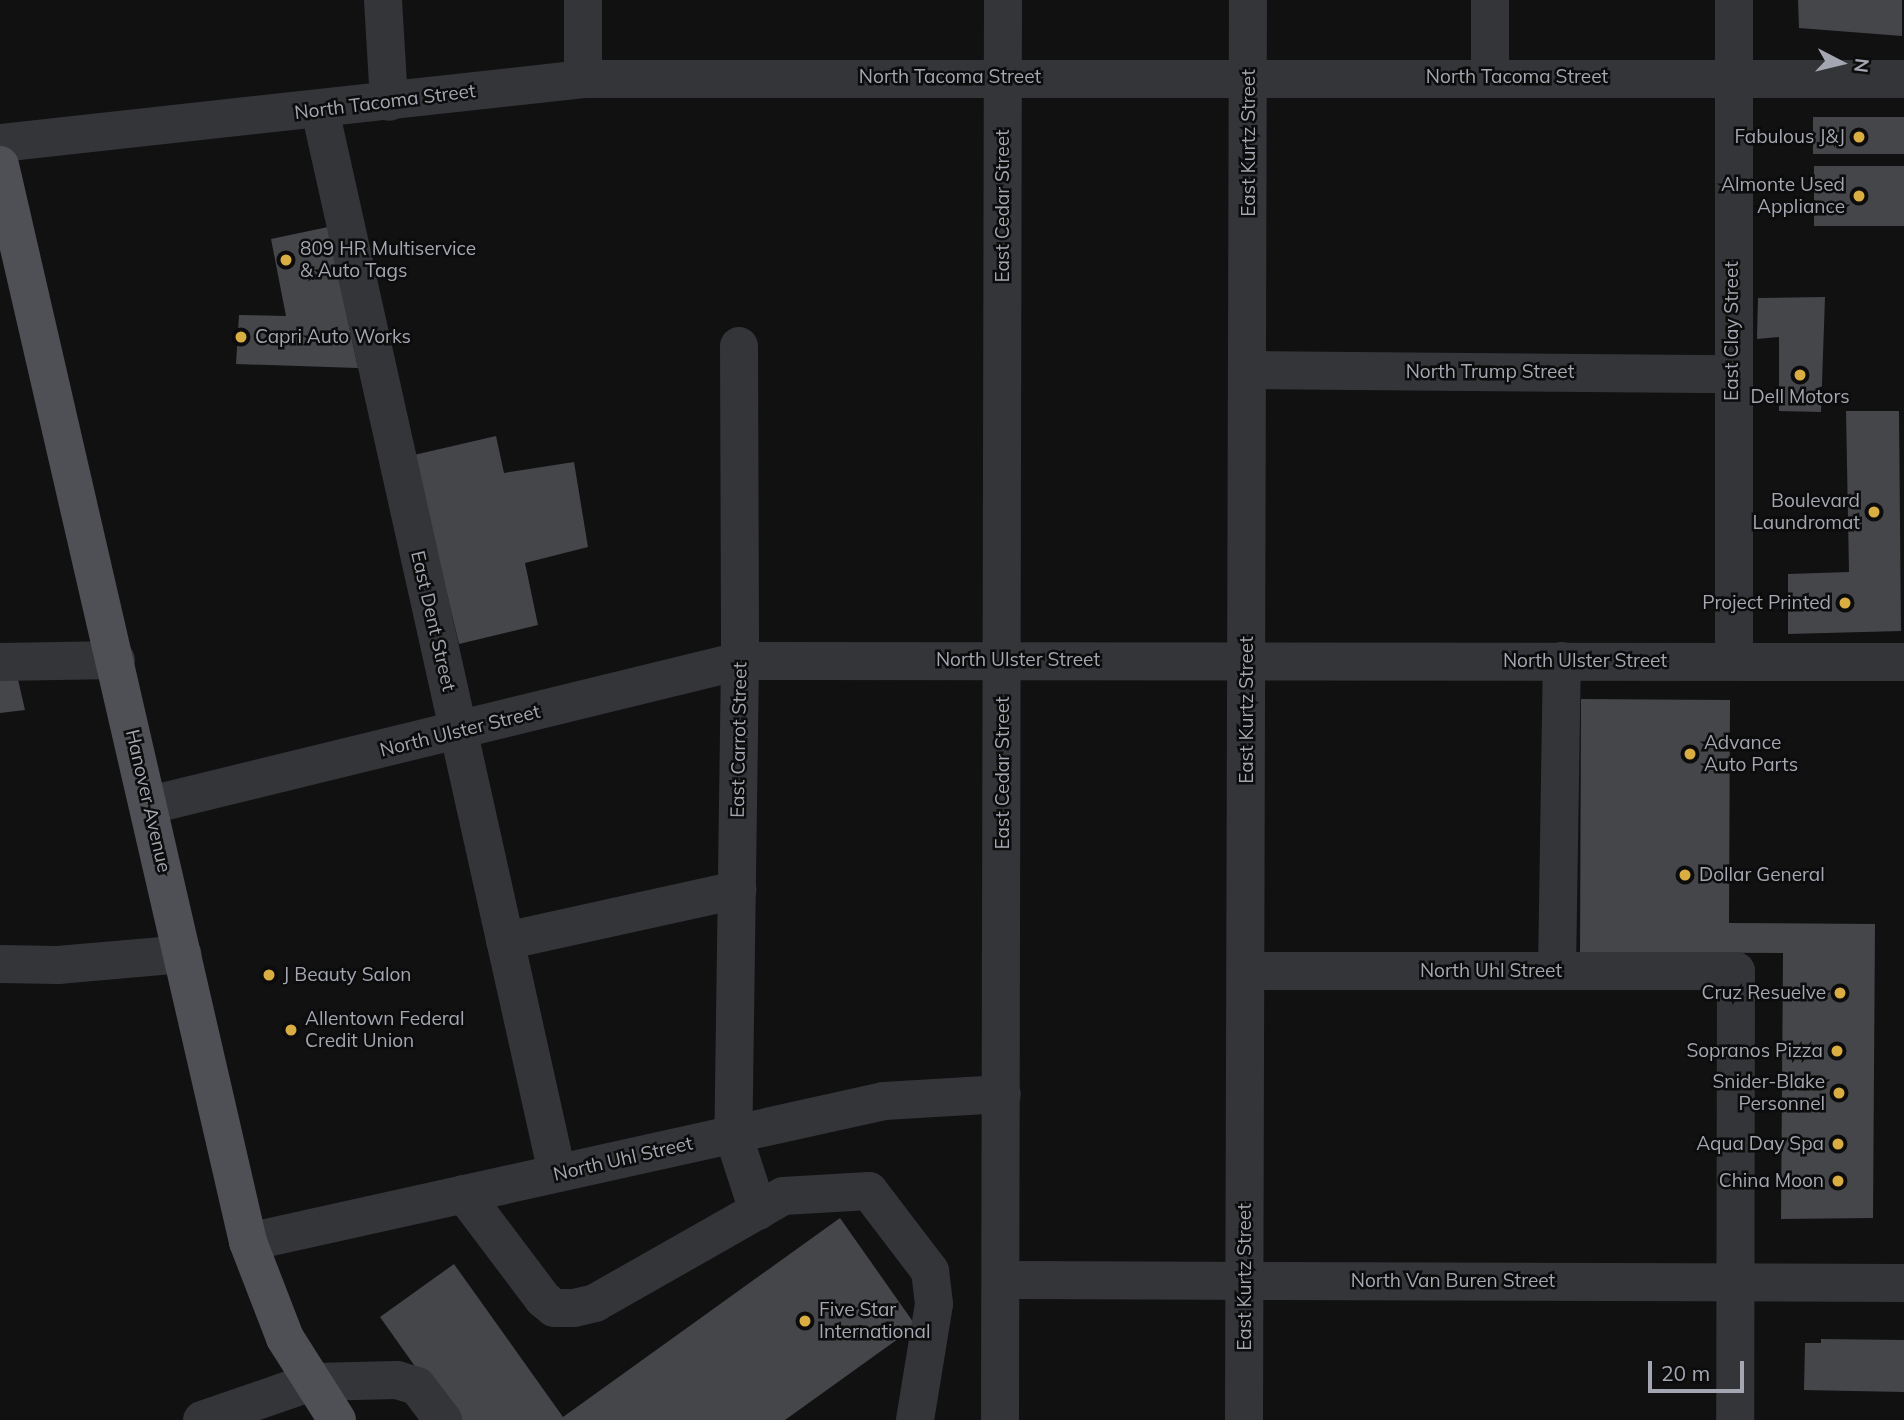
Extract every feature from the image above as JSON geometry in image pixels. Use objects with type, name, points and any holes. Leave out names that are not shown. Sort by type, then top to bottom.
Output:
[{"type":"main road","name":"Hanover Avenue","points":[[0,165],[150,805],[248,1242],[270,1307],[312,1382],[337,1420]]},
{"type":"street","points":[[383,0],[389,102]]},
{"type":"street","points":[[583,0],[583,79]]},
{"type":"street","name":"East Cedar Street","points":[[1000,1420],[1004,660],[1003,0]]},
{"type":"street","name":"East Kurtz Street","points":[[1244,1420],[1248,0]]},
{"type":"street","points":[[1489,77],[1490,0]]},
{"type":"street","name":"East Clay Street","points":[[1734,0],[1734,662]]},
{"type":"street","name":"North Tacoma Street","points":[[0,143],[320,110],[583,79],[1904,79]]},
{"type":"street","name":"East Dent Street","points":[[320,110],[557,1173]]},
{"type":"street","name":"East Carrot Street","points":[[739,346],[740,662],[733,1134],[758,1211]]},
{"type":"street","name":"North Trump Street","points":[[1248,370],[1732,374]]},
{"type":"street","points":[[0,662],[116,660]]},
{"type":"street","points":[[1557,970],[1562,661]]},
{"type":"street","name":"North Ulster Street","points":[[150,805],[458,733],[740,662],[1904,662]]},
{"type":"street","points":[[505,941],[737,890]]},
{"type":"street","points":[[0,964],[58,965],[183,954]]},
{"type":"street","name":"North Uhl Street","points":[[1246,971],[1736,971],[1735,1282]]},
{"type":"street","name":"North Uhl Street","points":[[248,1242],[884,1101],[1002,1094]]},
{"type":"street","points":[[464,1194],[554,1308],[595,1303],[783,1196],[869,1191],[930,1272],[934,1304],[915,1420]]},
{"type":"street","name":"North Van Buren Street","points":[[1001,1280],[1904,1283]]},
{"type":"street","points":[[1735,1282],[1735,1420]]},
{"type":"street","points":[[229,1417],[312,1382],[397,1380],[417,1386],[443,1420]]},
{"type":"building","points":[[1798,0],[1902,0],[1902,36],[1799,28]]},
{"type":"building","name":"Fabulous J&J","points":[[1813,117],[1904,117],[1904,154],[1813,154]]},
{"type":"building","name":"Almonte Used Appliance","points":[[1814,166],[1904,166],[1904,226],[1814,226]]},
{"type":"building","points":[[328,227],[358,368],[236,364],[239,315],[286,316],[271,239]]},
{"type":"building","name":"Dell Motors","points":[[1825,297],[1821,412],[1779,411],[1779,337],[1757,339],[1758,298]]},
{"type":"building","points":[[1846,411],[1899,411],[1901,631],[1788,634],[1788,574],[1849,572]]},
{"type":"building","points":[[496,436],[504,473],[574,462],[588,547],[525,563],[538,625],[459,644],[414,455]]},
{"type":"building","points":[[17,675],[25,710],[0,713],[0,677]]},
{"type":"building","points":[[1581,699],[1730,700],[1729,923],[1875,924],[1873,1218],[1781,1219],[1783,953],[1580,952]]},
{"type":"building","name":"Five Star International","points":[[840,1218],[916,1326],[785,1420],[453,1420],[380,1317],[454,1264],[563,1417]]},
{"type":"building","points":[[1821,1339],[1904,1340],[1904,1392],[1804,1390],[1805,1343],[1821,1343]]},
{"type":"place","name":"Fabulous J&J","points":[[1859,137]]},
{"type":"place","name":"Almonte Used Appliance","points":[[1859,196]]},
{"type":"place","name":"809 HR Multiservice & Auto Tags","points":[[286,260]]},
{"type":"place","name":"Capri Auto Works","points":[[241,337]]},
{"type":"place","name":"Dell Motors","points":[[1800,375]]},
{"type":"place","name":"Boulevard Laundromat","points":[[1874,512]]},
{"type":"place","name":"Project Printed","points":[[1845,603]]},
{"type":"place","name":"Advance Auto Parts","points":[[1690,754]]},
{"type":"place","name":"Dollar General","points":[[1685,875]]},
{"type":"place","name":"J Beauty Salon","points":[[269,975]]},
{"type":"place","name":"Cruz Resuelve","points":[[1840,993]]},
{"type":"place","name":"Allentown Federal Credit Union","points":[[291,1030]]},
{"type":"place","name":"Sopranos Pizza","points":[[1837,1051]]},
{"type":"place","name":"Snider-Blake Personnel","points":[[1839,1093]]},
{"type":"place","name":"Aqua Day Spa","points":[[1838,1144]]},
{"type":"place","name":"China Moon","points":[[1838,1181]]},
{"type":"place","name":"Five Star International","points":[[805,1321]]}]
